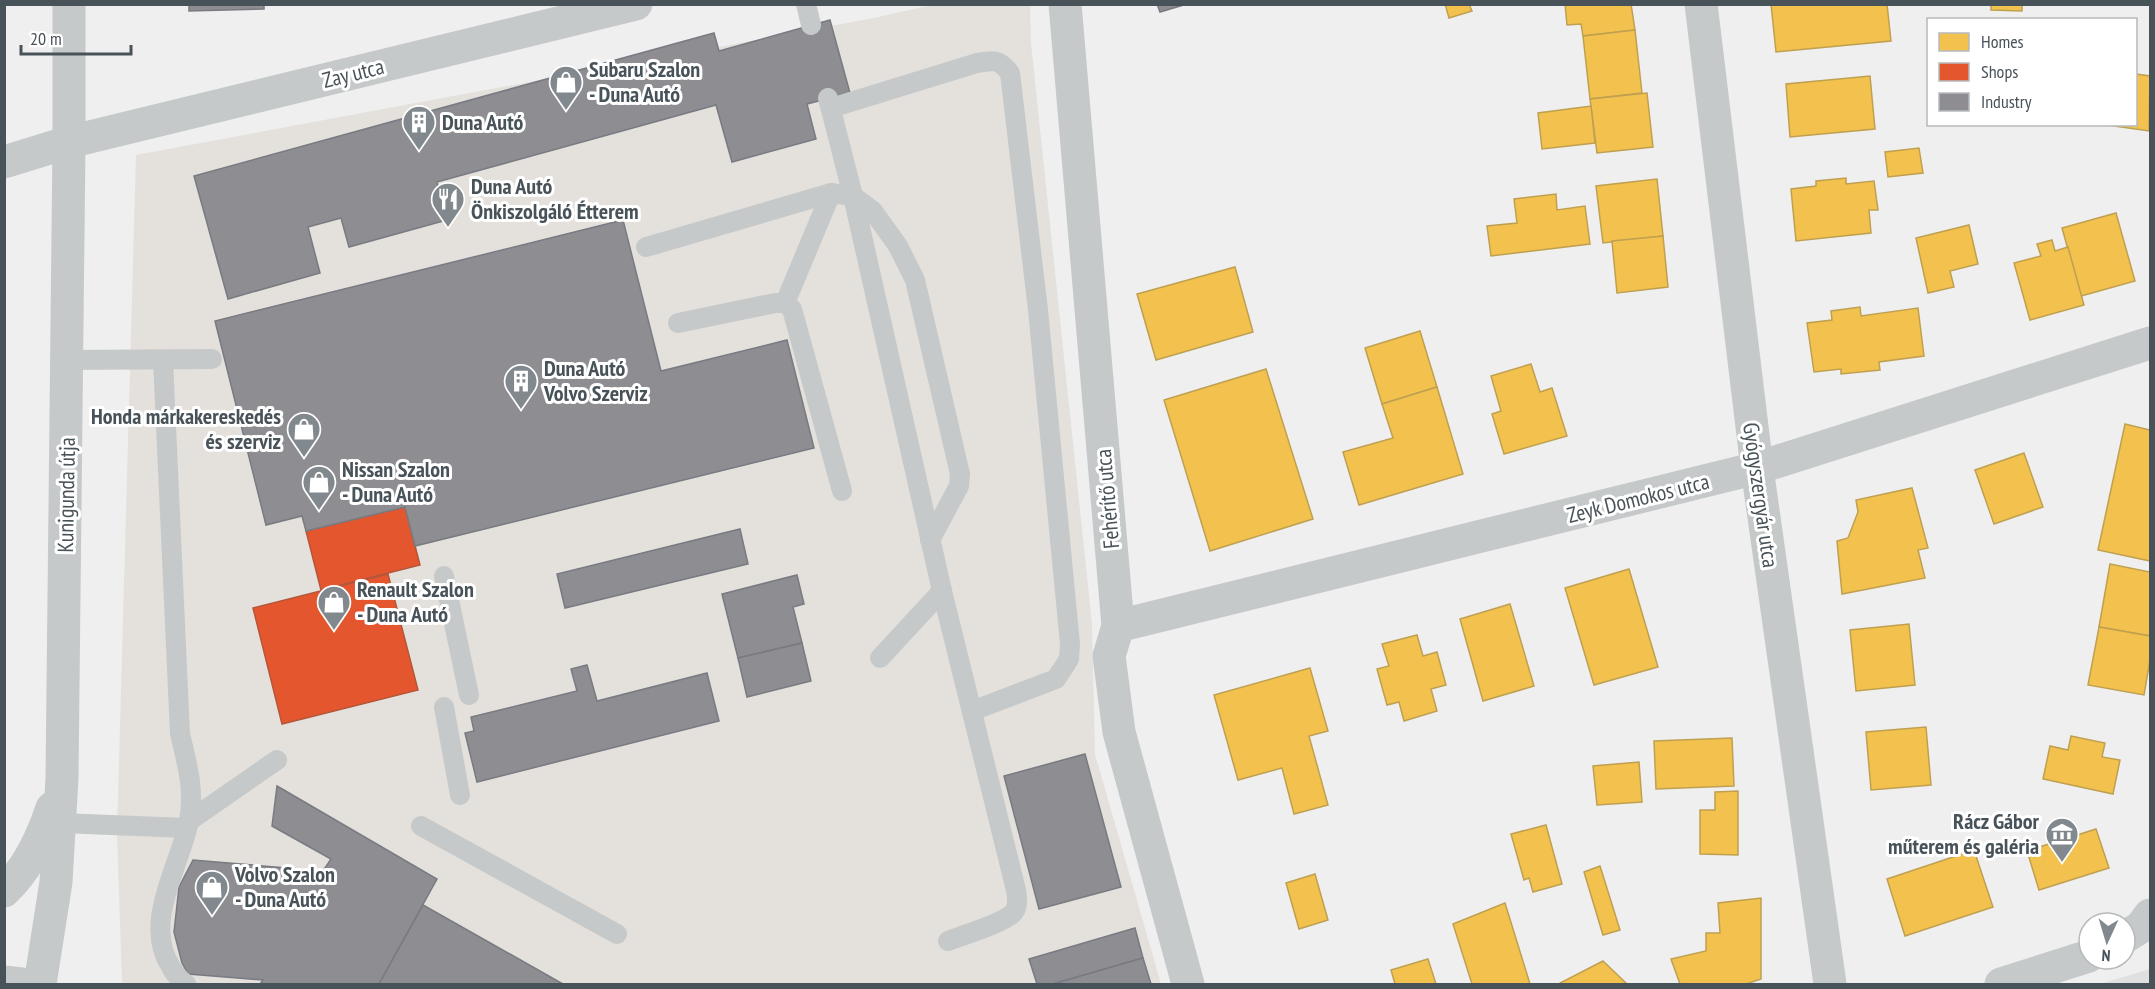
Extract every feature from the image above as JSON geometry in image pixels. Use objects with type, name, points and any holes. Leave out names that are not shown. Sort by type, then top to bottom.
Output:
[{"type":"street","name":"Kunigunda útja","points":[[40,984],[56,882],[63,778],[69,4]]},
{"type":"street","name":"Zay utca","points":[[4,162],[69,142],[636,4]]},
{"type":"street","name":"Fehérítő utca","points":[[1065,4],[1118,626],[1109,656],[1119,732],[1188,984]]},
{"type":"street","name":"Gyógyszergyár utca","points":[[1701,4],[1757,468],[1830,984]]},
{"type":"street","name":"Zeyk Domokos utca","points":[[1118,626],[1757,468],[2151,343]]},
{"type":"street","points":[[4,891],[15,881],[44,834],[63,778]]},
{"type":"street","points":[[2001,984],[2077,960]]},
{"type":"street","points":[[4,982],[22,984]]},
{"type":"lane","points":[[806,4],[811,26]]},
{"type":"lane","points":[[948,941],[1005,919],[1015,912],[1017,903],[930,540],[830,103],[993,60],[1004,64],[1010,74],[1038,309],[1070,644],[1069,659],[1056,679],[972,711]]},
{"type":"lane","points":[[785,303],[831,193]]},
{"type":"lane","points":[[646,248],[831,193],[853,196],[873,211],[898,246],[915,280],[958,466],[959,486],[930,540]]},
{"type":"lane","points":[[678,323],[775,303],[785,303],[792,309],[842,491]]},
{"type":"lane","points":[[67,360],[212,359]]},
{"type":"lane","points":[[163,360],[180,734],[191,780],[188,824],[171,875],[160,926],[164,957],[180,981],[186,984]]},
{"type":"lane","points":[[444,576],[469,695]]},
{"type":"lane","points":[[880,658],[942,591]]},
{"type":"lane","points":[[444,707],[460,795]]},
{"type":"lane","points":[[60,823],[188,824],[277,760]]},
{"type":"lane","points":[[421,826],[617,934]]},
{"type":"shaded area","points":[[932,5],[1030,5],[1031,43],[1092,624],[1095,754],[1161,984],[122,984],[117,833],[136,155],[874,18]]},
{"type":"shaded area","points":[[2150,969],[2150,984],[2100,984]]},
{"type":"building: Homes","points":[[1445,4],[1469,4],[1472,11],[1449,18]]},
{"type":"building: Homes","points":[[1565,4],[1631,4],[1635,30],[1583,36],[1581,24],[1567,25]]},
{"type":"building: Homes","points":[[1771,4],[1887,4],[1891,41],[1776,52]]},
{"type":"building: Homes","points":[[1991,4],[2022,4],[2022,11],[1991,10]]},
{"type":"building: Homes","points":[[1635,30],[1642,93],[1590,99],[1583,36]]},
{"type":"building: Homes","points":[[2137,74],[2150,76],[2149,131],[2114,126],[2137,126]]},
{"type":"building: Homes","points":[[1870,76],[1875,129],[1790,137],[1786,84]]},
{"type":"building: Homes","points":[[1647,93],[1653,147],[1597,153],[1590,99]]},
{"type":"building: Homes","points":[[1591,106],[1595,143],[1542,149],[1538,113]]},
{"type":"building: Homes","points":[[1919,148],[1923,173],[1888,177],[1885,152]]},
{"type":"building: Homes","points":[[1846,178],[1846,184],[1874,181],[1878,210],[1869,210],[1871,233],[1796,241],[1791,189],[1816,186],[1816,181]]},
{"type":"building: Homes","points":[[1657,179],[1663,236],[1603,243],[1596,186]]},
{"type":"building: Homes","points":[[1556,194],[1557,210],[1585,206],[1590,244],[1491,256],[1487,226],[1517,223],[1514,199]]},
{"type":"building: Homes","points":[[2116,213],[2135,281],[2081,296],[2062,228]]},
{"type":"building: Homes","points":[[1969,225],[1978,264],[1950,271],[1954,287],[1928,293],[1916,238]]},
{"type":"building: Homes","points":[[1663,236],[1668,287],[1617,293],[1612,241]]},
{"type":"building: Homes","points":[[2052,240],[2055,251],[2068,247],[2084,305],[2030,320],[2014,263],[2041,256],[2037,244]]},
{"type":"building: Homes","points":[[1235,267],[1253,332],[1156,360],[1137,294]]},
{"type":"building: Homes","points":[[1860,307],[1861,316],[1918,308],[1924,356],[1879,362],[1880,370],[1841,374],[1841,369],[1814,372],[1807,323],[1832,320],[1831,311]]},
{"type":"building: Homes","points":[[1420,331],[1437,387],[1382,404],[1365,348]]},
{"type":"building: Homes","points":[[1531,364],[1540,392],[1552,388],[1567,436],[1504,454],[1492,414],[1501,411],[1491,376]]},
{"type":"building: Homes","points":[[1266,369],[1313,519],[1210,551],[1164,400]]},
{"type":"building: Homes","points":[[1437,387],[1463,474],[1359,505],[1343,452],[1393,438],[1382,404]]},
{"type":"building: Homes","points":[[2125,424],[2150,430],[2150,561],[2098,550]]},
{"type":"building: Homes","points":[[2024,453],[2043,507],[1994,524],[1975,470]]},
{"type":"building: Homes","points":[[1912,488],[1928,548],[1918,550],[1925,578],[1842,594],[1837,541],[1848,538],[1858,512],[1856,500]]},
{"type":"building: Homes","points":[[2110,564],[2150,572],[2150,636],[2099,627]]},
{"type":"building: Homes","points":[[1629,569],[1658,667],[1594,685],[1565,588]]},
{"type":"building: Homes","points":[[1510,604],[1534,686],[1483,701],[1460,619]]},
{"type":"building: Homes","points":[[1909,624],[1915,685],[1856,691],[1850,630]]},
{"type":"building: Homes","points":[[2099,627],[2150,636],[2150,660],[2144,695],[2088,685]]},
{"type":"building: Homes","points":[[1417,635],[1423,656],[1437,652],[1446,685],[1431,689],[1437,711],[1404,721],[1399,702],[1387,705],[1377,669],[1389,666],[1382,644]]},
{"type":"building: Homes","points":[[1310,668],[1328,731],[1309,736],[1328,805],[1294,814],[1282,768],[1238,780],[1214,695]]},
{"type":"building: Homes","points":[[1926,727],[1931,785],[1871,790],[1866,732]]},
{"type":"building: Homes","points":[[2071,736],[2105,743],[2102,757],[2120,760],[2113,794],[2043,779],[2050,746],[2068,750]]},
{"type":"building: Homes","points":[[1732,738],[1734,786],[1656,789],[1654,741]]},
{"type":"building: Homes","points":[[1639,762],[1642,802],[1597,805],[1593,766]]},
{"type":"building: Homes","points":[[1738,791],[1738,855],[1700,854],[1700,810],[1715,810],[1715,792]]},
{"type":"building: Homes","points":[[1546,825],[1562,884],[1533,892],[1529,878],[1524,880],[1511,834]]},
{"type":"building: Homes","points":[[2096,829],[2109,868],[2039,890],[2027,851]]},
{"type":"building: Homes","points":[[1974,850],[1993,907],[1905,936],[1887,879]]},
{"type":"building: Homes","points":[[1600,866],[1620,930],[1603,935],[1584,872]]},
{"type":"building: Homes","points":[[1315,874],[1328,920],[1299,929],[1286,883]]},
{"type":"building: Homes","points":[[1761,898],[1761,979],[1746,984],[1680,984],[1671,959],[1706,951],[1706,933],[1720,933],[1718,903]]},
{"type":"building: Homes","points":[[1505,903],[1530,984],[1472,984],[1453,924]]},
{"type":"building: Homes","points":[[1428,959],[1436,984],[1395,984],[1391,970]]},
{"type":"building: Homes","points":[[1603,961],[1627,984],[1559,984],[1560,983]]},
{"type":"building: Shops","points":[[405,507],[420,565],[321,590],[306,531]]},
{"type":"building: Shops","points":[[388,574],[418,690],[282,724],[253,608]]},
{"type":"building: Industry","points":[[189,4],[264,4],[264,9],[189,11]]},
{"type":"building: Industry","points":[[1157,4],[1187,4],[1160,12]]},
{"type":"building: Industry","name":"Duna Autó","points":[[830,20],[850,93],[807,104],[816,139],[732,162],[716,105],[437,182],[447,220],[349,247],[341,218],[308,227],[320,273],[228,299],[194,176],[714,33],[719,51]]},
{"type":"building: Industry","name":"Duna Autó Volvo Szerviz","points":[[623,220],[661,371],[787,340],[814,448],[415,546],[405,507],[306,531],[302,516],[266,525],[215,321]]},
{"type":"building: Industry","points":[[740,529],[748,564],[565,608],[557,574]]},
{"type":"building: Industry","points":[[797,575],[804,604],[793,607],[802,643],[738,658],[722,594]]},
{"type":"building: Industry","points":[[802,643],[811,681],[747,697],[738,658]]},
{"type":"building: Industry","points":[[587,665],[597,701],[707,673],[719,721],[477,782],[465,733],[474,731],[471,717],[577,691],[571,669]]},
{"type":"building: Industry","points":[[1085,754],[1121,887],[1039,909],[1004,776]]},
{"type":"building: Industry","points":[[277,786],[437,879],[379,984],[260,984],[263,980],[188,974],[182,963],[174,932],[179,887],[193,860],[323,871],[331,859],[272,826]]},
{"type":"building: Industry","points":[[423,905],[563,984],[379,984]]},
{"type":"building: Industry","points":[[1135,928],[1143,958],[1053,984],[1037,984],[1029,959]]},
{"type":"building: Industry","points":[[1143,958],[1151,984],[1053,984]]},
{"type":"place","name":"Subaru Szalon - Duna Autó","points":[[566,111]]},
{"type":"place","name":"Duna Autó","points":[[419,151]]},
{"type":"place","name":"Duna Autó Önkiszolgáló Étterem","points":[[448,228]]},
{"type":"place","name":"Duna Autó Volvo Szerviz","points":[[521,410]]},
{"type":"place","name":"Honda márkakereskedés és szerviz","points":[[304,458]]},
{"type":"place","name":"Nissan Szalon - Duna Autó","points":[[319,511]]},
{"type":"place","name":"Renault Szalon - Duna Autó","points":[[334,631]]},
{"type":"place","name":"Rácz Gábor műterem és galéria","points":[[2062,863]]},
{"type":"place","name":"Volvo Szalon - Duna Autó","points":[[212,916]]}]
